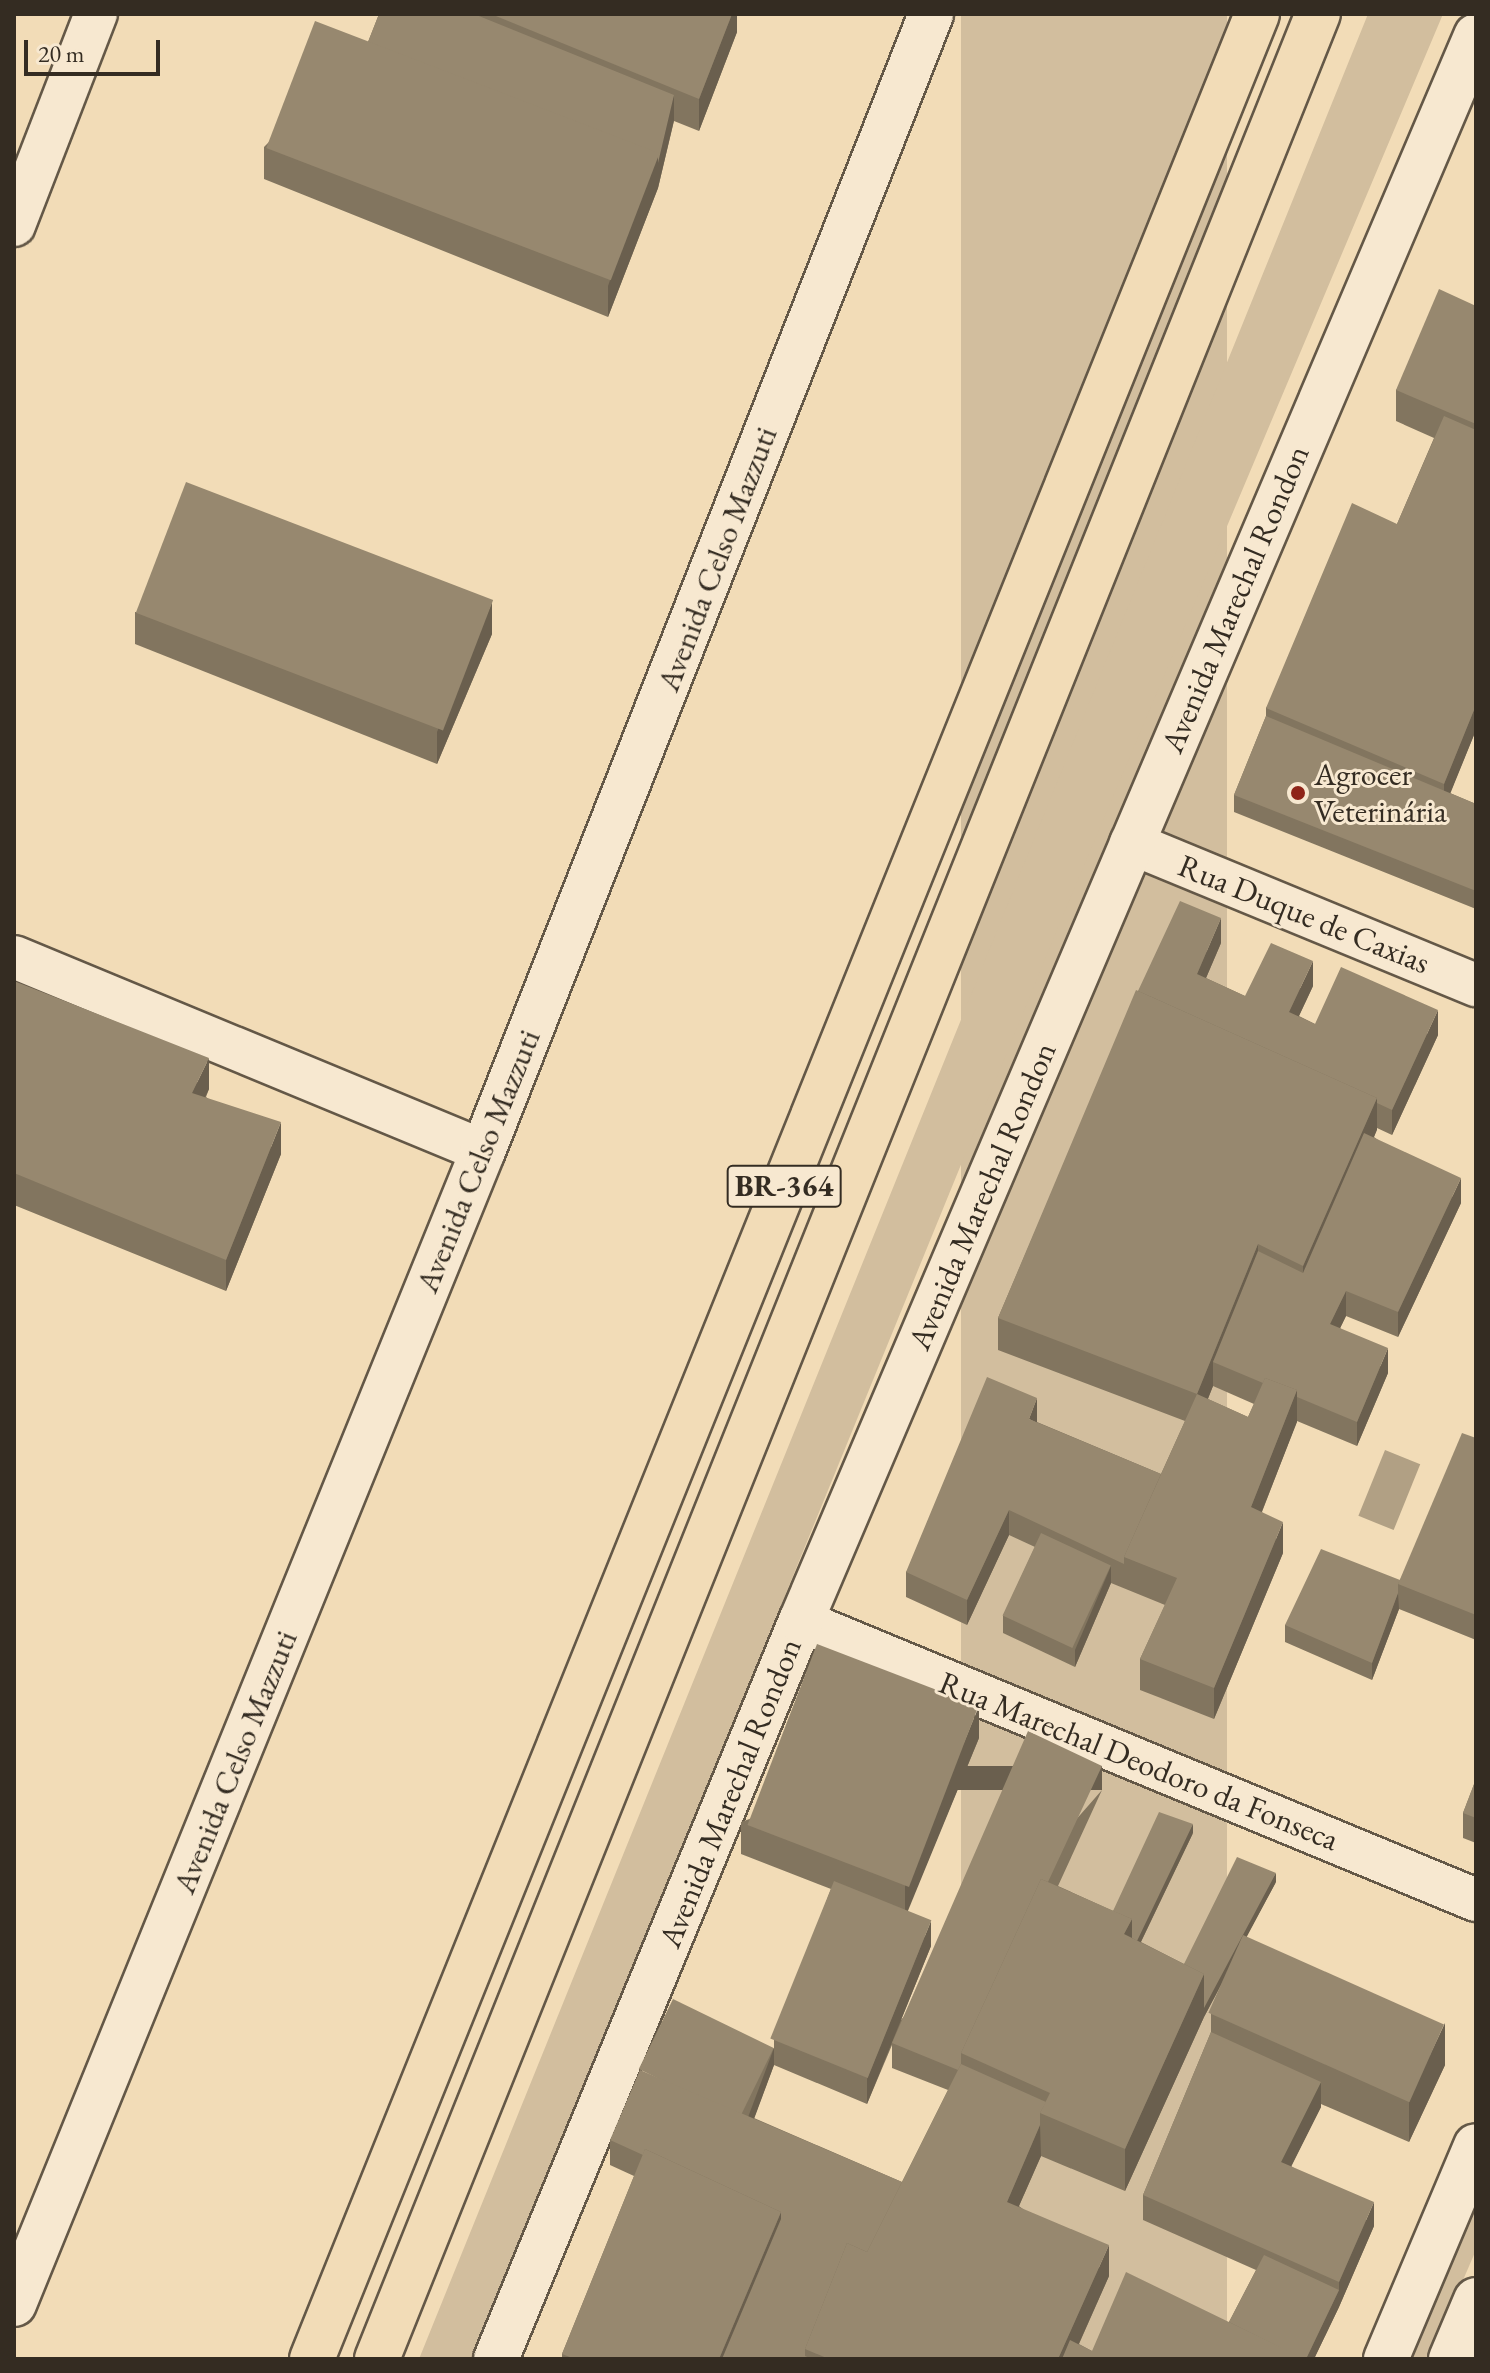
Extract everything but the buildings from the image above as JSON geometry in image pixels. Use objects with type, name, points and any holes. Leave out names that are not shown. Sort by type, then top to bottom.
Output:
[{"type":"highway","name":"BR-364","points":[[312,2359],[1257,14]]},
{"type":"highway","name":"BR-364","points":[[377,2359],[1318,14]]},
{"type":"main road","name":"Avenida Celso Mazzuti","points":[[14,2304],[483,1151],[931,14]]},
{"type":"main road","name":"Avenida Marechal Rondon","points":[[496,2359],[801,1621],[1474,46]]},
{"type":"main road","points":[[1386,2359],[1476,2146]]},
{"type":"main road","points":[[1451,2359],[1476,2300]]},
{"type":"street","points":[[14,225],[96,14]]},
{"type":"street","name":"Rua Duque de Caxias","points":[[1131,843],[1476,985]]},
{"type":"street","points":[[14,957],[483,1151]]},
{"type":"street","name":"Rua Marechal Deodoro da Fonseca","points":[[801,1621],[1476,1900]]},
{"type":"shaded area","points":[[961,14],[1227,14],[1227,2359],[961,2359]]},
{"type":"shaded area","points":[[1368,14],[1443,14],[1061,920],[473,2359],[419,2359]]},
{"type":"shaded area","points":[[1385,1450],[1420,1464],[1394,1530],[1358,1516]]},
{"type":"shaded area","points":[[1476,2188],[1476,2250],[1429,2359],[1403,2359]]},
{"type":"place","name":"Agrocer Veterinária","points":[[1298,793]]}]
